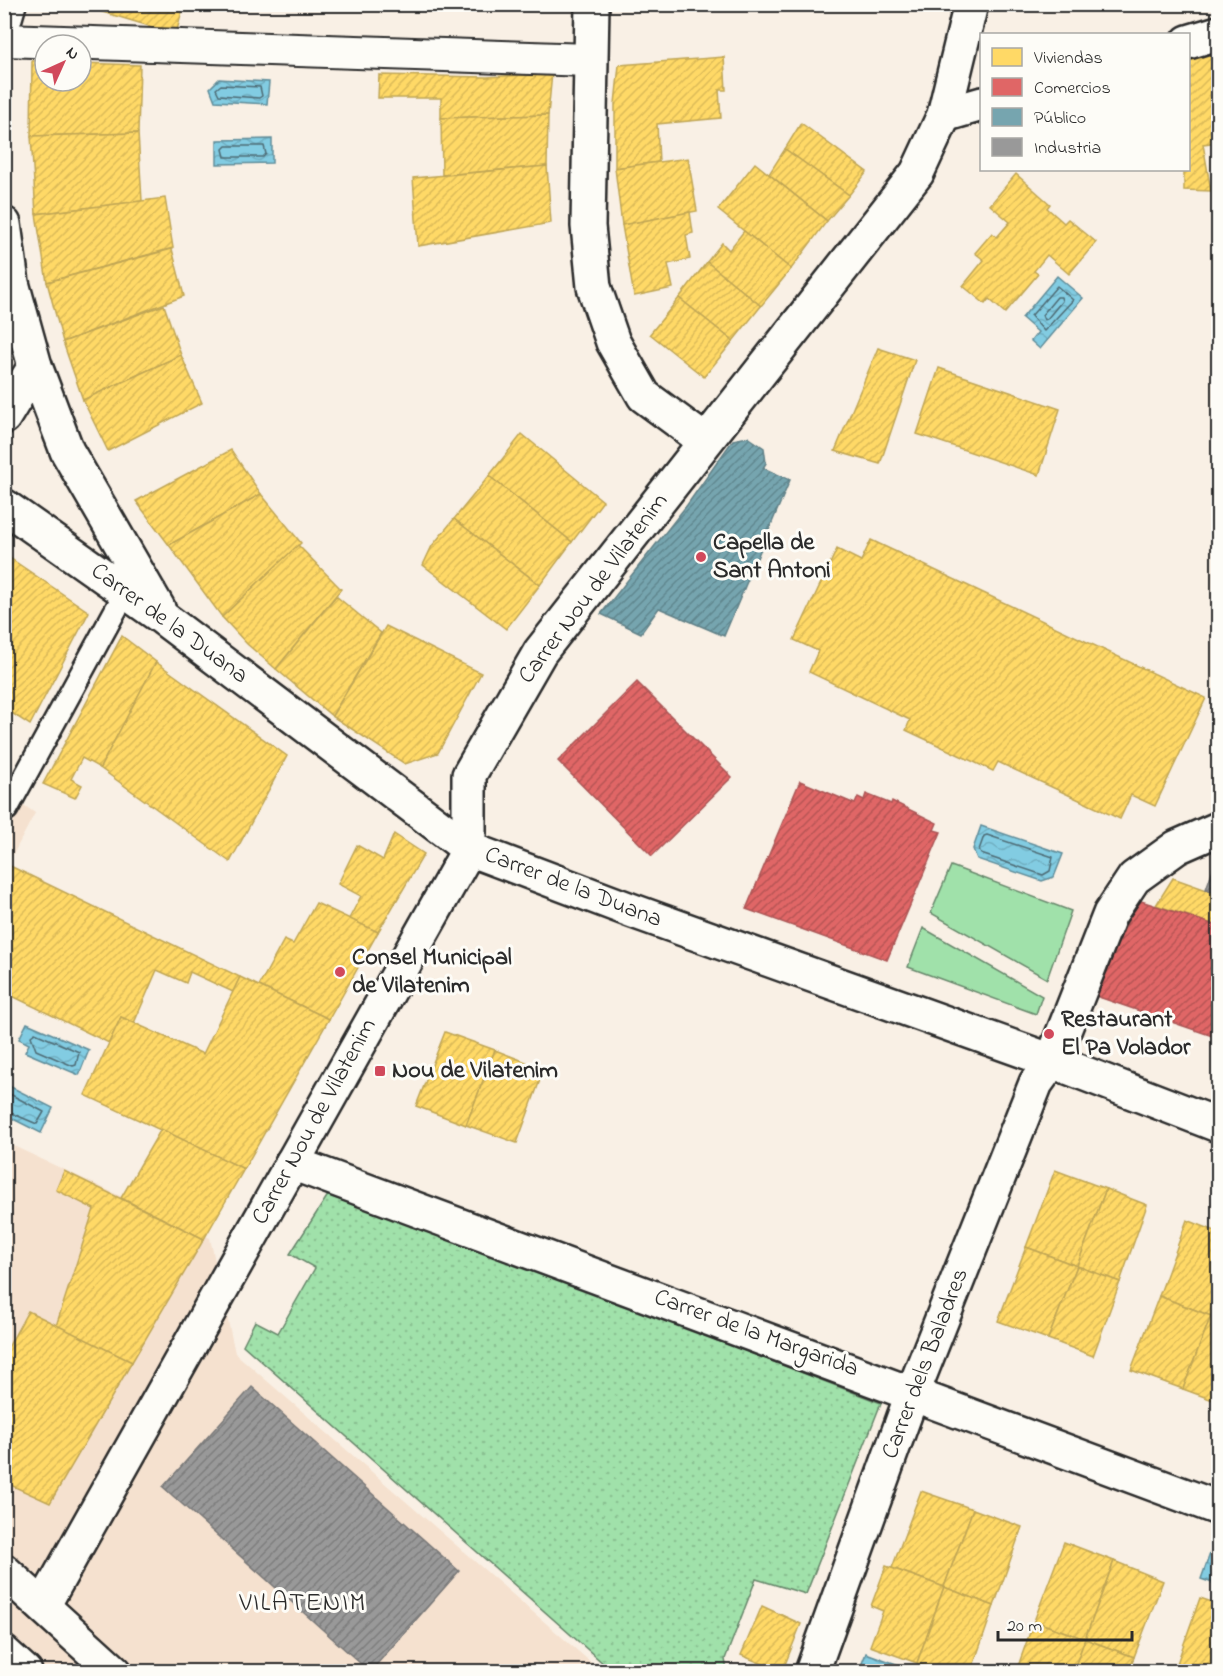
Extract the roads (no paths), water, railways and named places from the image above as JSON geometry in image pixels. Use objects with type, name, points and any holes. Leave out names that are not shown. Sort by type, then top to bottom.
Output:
[{"type":"main road","points":[[4,21],[9,4]]},
{"type":"main road","points":[[592,4],[589,60],[588,225],[594,287],[613,342],[644,396],[705,441]]},
{"type":"main road","name":"Carrer Nou de Vilatenim","points":[[43,1606],[469,849],[469,776],[540,652],[917,172],[944,116],[971,4]]},
{"type":"main road","points":[[1190,41],[1218,33]]},
{"type":"main road","points":[[944,116],[980,104]]},
{"type":"main road","points":[[4,224],[12,283],[35,366],[67,451],[164,618]]},
{"type":"main road","points":[[4,417],[35,366]]},
{"type":"main road","name":"Carrer de la Duana","points":[[4,506],[164,618],[469,849],[633,911],[1052,1061],[1218,1125]]},
{"type":"main road","name":"Carrer dels Baladres","points":[[812,1671],[913,1392],[1036,1083],[1052,1061],[1110,914],[1134,878],[1177,846],[1218,829]]},
{"type":"main road","name":"Carrer de la Margarida","points":[[292,1163],[913,1392],[1218,1508]]},
{"type":"main road","points":[[4,1571],[115,1671]]},
{"type":"main road","points":[[4,1653],[25,1671]]},
{"type":"street","points":[[4,40],[589,60]]},
{"type":"lane","points":[[7,809],[126,591]]},
{"type":"water","points":[[219,79],[269,82],[267,104],[215,101],[210,88]]},
{"type":"water","points":[[272,139],[272,163],[217,164],[217,140]]},
{"type":"water","points":[[1057,276],[1083,298],[1040,349],[1031,341],[1038,332],[1022,318]]},
{"type":"water","points":[[981,826],[1063,854],[1054,877],[1042,881],[977,859],[973,849]]},
{"type":"water","points":[[27,1023],[89,1050],[79,1075],[25,1052],[29,1044],[19,1039]]},
{"type":"water","points":[[5,1084],[53,1108],[41,1133],[5,1115]]},
{"type":"water","points":[[1212,1548],[1218,1550],[1218,1585],[1201,1579]]},
{"type":"water","points":[[866,1653],[907,1668],[905,1671],[859,1671]]},
{"type":"place","name":"Capella de Sant Antoni","points":[[701,557]]},
{"type":"place","name":"Consel Municipal de Vilatenim","points":[[340,972]]},
{"type":"place","name":"Restaurant El Pa Volador","points":[[1049,1034]]},
{"type":"place","name":"Nou de Vilatenim","points":[[380,1071]]},
{"type":"district","name":"VILATENIM","points":[[303,1604]]}]
